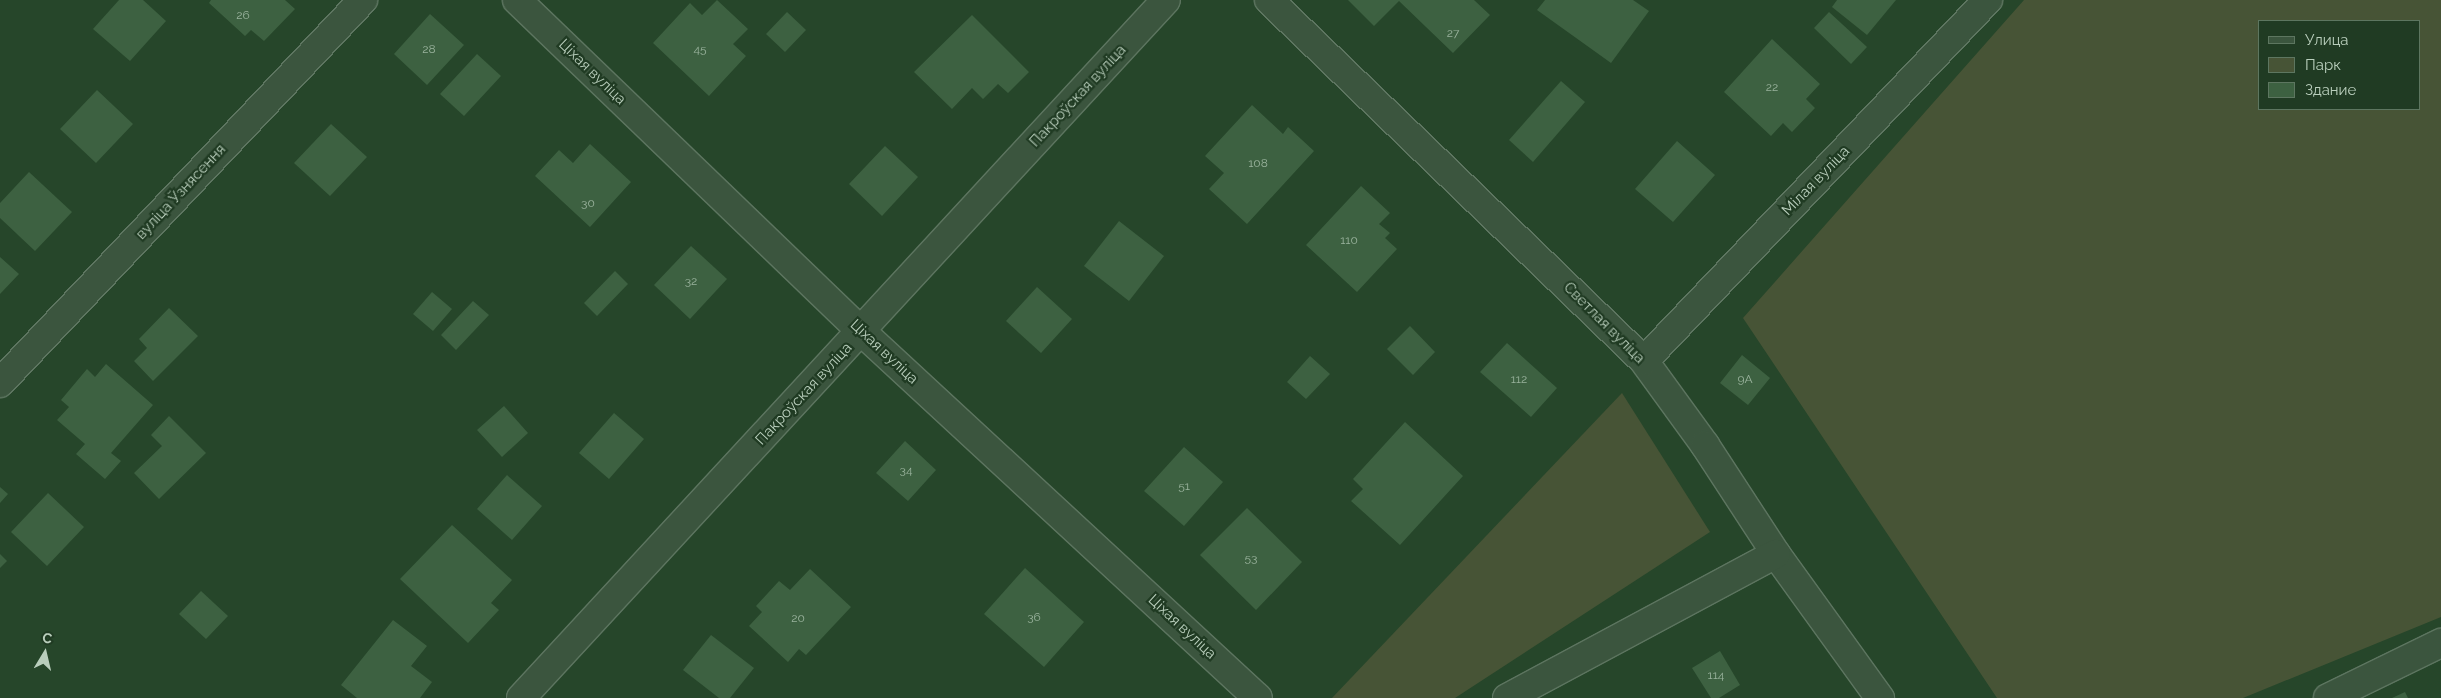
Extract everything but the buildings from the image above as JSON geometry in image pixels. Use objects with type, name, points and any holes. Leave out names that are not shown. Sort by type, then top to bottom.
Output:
[{"type":"street","name":"вуліца Ўзнясення","points":[[0,383],[363,0]]},
{"type":"street","name":"Ціхая вуліца","points":[[517,0],[862,332],[1258,698]]},
{"type":"street","name":"Пакроўская вуліца","points":[[521,698],[862,332],[1166,0]]},
{"type":"street","name":"Светлая вуліца","points":[[1269,0],[1644,361],[1705,445],[1776,554],[1880,698]]},
{"type":"street","name":"Мілая вуліца","points":[[1644,361],[1988,0]]},
{"type":"street","points":[[1507,698],[1776,554]]},
{"type":"street","points":[[2328,698],[2441,643]]},
{"type":"green space","points":[[2024,0],[2441,0],[2441,617],[2243,698],[1997,698],[1743,318]]},
{"type":"green space","points":[[1622,393],[1710,532],[1455,698],[1332,698]]}]
